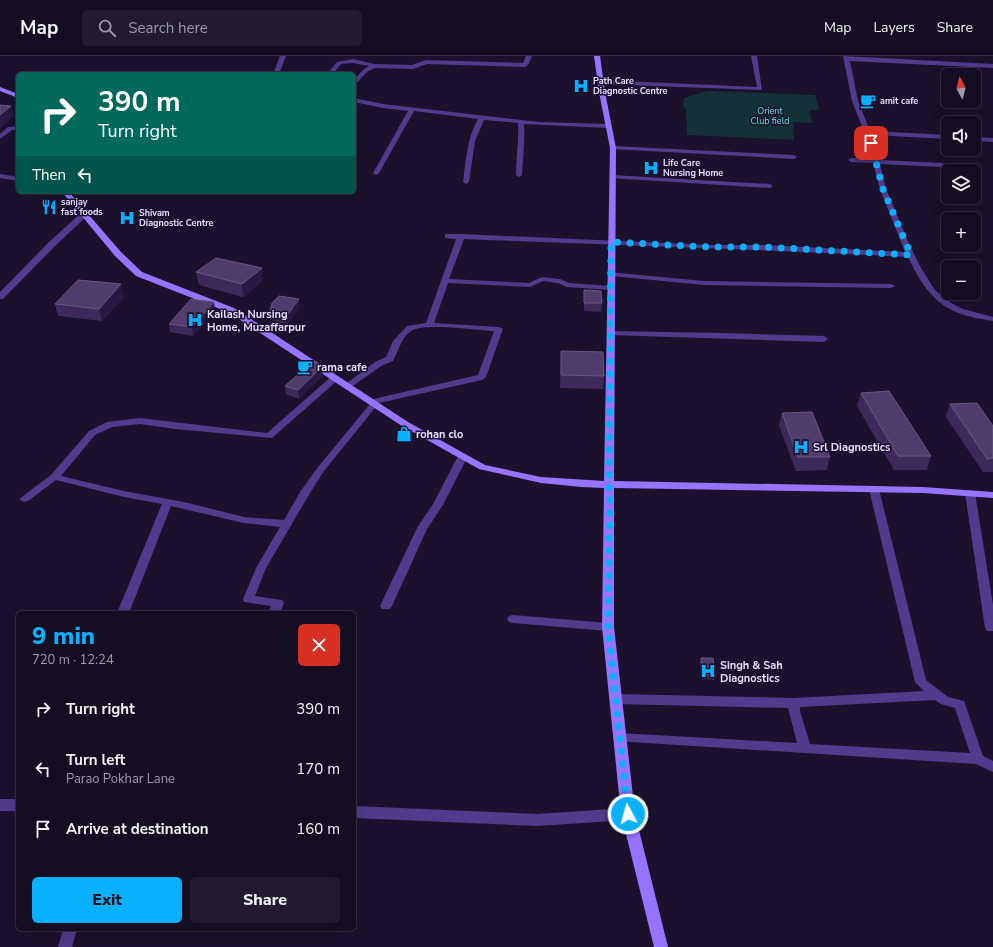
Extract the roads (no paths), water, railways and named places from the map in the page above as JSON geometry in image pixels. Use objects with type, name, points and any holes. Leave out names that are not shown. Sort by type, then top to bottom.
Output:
[{"type":"main road","points":[[597,56],[600,82],[613,148],[608,627],[628,814],[661,947]]},
{"type":"main road","points":[[0,89],[16,95]]},
{"type":"main road","points":[[67,194],[118,254],[139,274],[231,310],[405,424],[482,466],[541,480],[581,484],[923,490],[993,495]]},
{"type":"street","points":[[277,72],[283,56]]},
{"type":"street","points":[[332,72],[339,63],[353,61],[374,66],[413,67],[426,62],[526,65],[529,56]]},
{"type":"street","points":[[600,82],[760,89],[754,56]]},
{"type":"street","points":[[993,66],[979,63],[847,58],[852,88],[868,133],[883,189],[911,255],[926,283],[939,298],[960,311],[993,319]]},
{"type":"street","points":[[356,81],[364,71],[374,66]]},
{"type":"street","points":[[356,100],[412,109],[521,122],[608,126]]},
{"type":"street","points":[[376,173],[412,109]]},
{"type":"street","points":[[466,182],[472,139],[482,118]]},
{"type":"street","points":[[519,175],[520,148],[522,140],[521,122]]},
{"type":"street","points":[[0,137],[10,128],[16,128]]},
{"type":"street","points":[[868,133],[941,137]]},
{"type":"street","points":[[981,139],[993,140]]},
{"type":"street","points":[[613,148],[794,157]]},
{"type":"street","points":[[851,160],[875,160],[941,165]]},
{"type":"street","points":[[0,176],[16,179]]},
{"type":"street","points":[[612,177],[770,186]]},
{"type":"street","points":[[0,297],[57,239],[84,215]]},
{"type":"street","points":[[448,236],[709,247],[764,247],[911,255]]},
{"type":"street","points":[[429,325],[461,236]]},
{"type":"street","points":[[611,274],[704,283],[891,286]]},
{"type":"street","points":[[445,281],[530,285],[542,279],[560,281],[567,285],[611,288]]},
{"type":"street","points":[[275,611],[278,603],[248,599],[261,568],[305,492],[321,469],[373,403],[482,377],[499,329],[429,325],[410,328],[397,341],[390,359],[378,364],[347,386]]},
{"type":"street","points":[[611,334],[722,334],[824,339]]},
{"type":"street","points":[[24,499],[54,478],[92,433],[110,424],[140,421],[268,436],[335,378]]},
{"type":"street","points":[[386,606],[422,528],[438,505],[463,456]]},
{"type":"street","points":[[54,478],[244,520],[287,524]]},
{"type":"street","points":[[874,489],[921,682],[945,701],[960,704],[978,759]]},
{"type":"street","points":[[970,493],[991,628]]},
{"type":"street","points":[[124,611],[168,502]]},
{"type":"street","points":[[513,619],[608,627]]},
{"type":"street","points":[[616,699],[794,703],[938,695]]},
{"type":"street","points":[[794,703],[794,711],[805,749]]},
{"type":"street","points":[[620,738],[978,759],[993,767]]},
{"type":"street","points":[[0,805],[16,805]]},
{"type":"street","points":[[356,812],[536,820],[628,814]]},
{"type":"street","points":[[65,947],[69,931]]},
{"type":"place","name":"Path Care Diagnostic Centre","points":[[581,86]]},
{"type":"place","name":"amit cafe","points":[[868,101]]},
{"type":"place","name":"Life Care Nursing Home","points":[[651,168]]},
{"type":"place","name":"sanjay fast foods","points":[[49,207]]},
{"type":"place","name":"Shivam Diagnostic Centre","points":[[127,218]]},
{"type":"place","name":"Kailash Nursing Home, Muzaffarpur","points":[[195,320]]},
{"type":"place","name":"rama cafe","points":[[305,367]]},
{"type":"place","name":"rohan clo","points":[[404,434]]},
{"type":"place","name":"Srl Diagnostics","points":[[801,447]]},
{"type":"place","name":"Singh & Sah Diagnostics","points":[[708,671]]},
{"type":"park label","name":"Orient Club field","points":[[770,116]]}]
